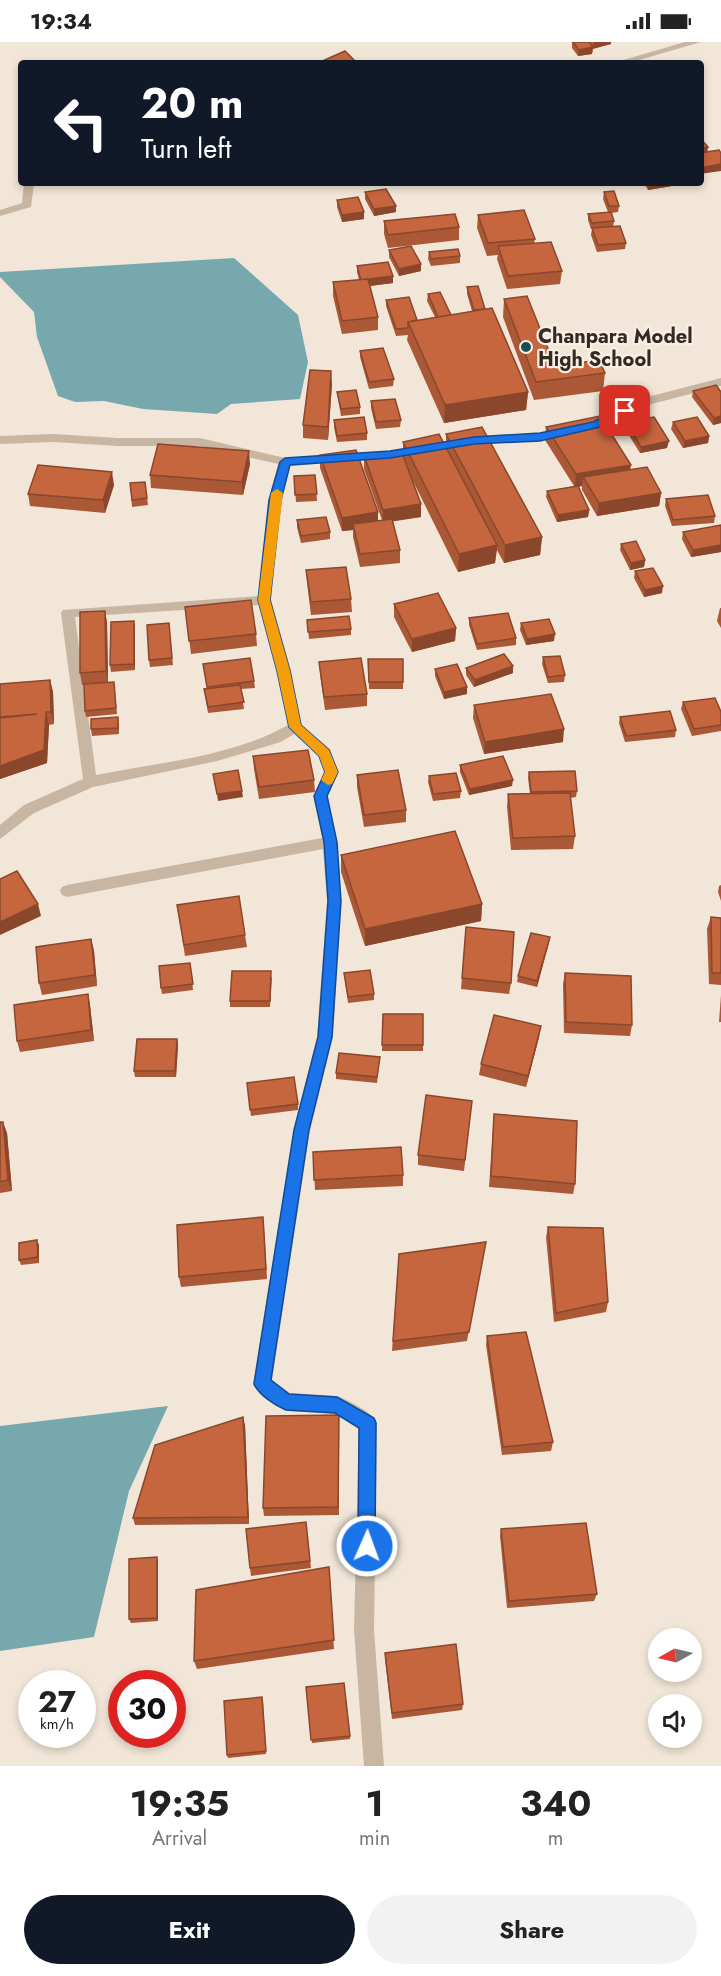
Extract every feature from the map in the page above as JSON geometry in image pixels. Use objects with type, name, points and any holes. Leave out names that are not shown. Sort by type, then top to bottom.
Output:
[{"type":"street","points":[[629,60],[696,42]]},
{"type":"street","points":[[0,213],[27,205],[29,186]]},
{"type":"street","points":[[0,440],[53,438],[118,442],[200,442],[285,462],[406,452],[474,440],[540,437],[596,425],[640,403],[721,382]]},
{"type":"street","points":[[285,462],[275,500],[264,600],[284,671],[295,727],[325,753],[332,772],[321,796],[330,842],[334,901],[325,1037],[302,1130],[262,1384],[286,1402],[337,1405],[368,1423],[364,1630],[374,1766]]},
{"type":"street","points":[[90,782],[68,613],[264,600]]},
{"type":"street","points":[[0,833],[29,809],[90,782],[217,756],[276,738],[295,727]]},
{"type":"street","points":[[67,891],[330,842]]},
{"type":"water","points":[[234,258],[298,315],[308,362],[300,399],[231,404],[217,414],[143,409],[104,401],[75,402],[58,396],[37,337],[34,312],[0,277],[0,272]]},
{"type":"water","points":[[168,1406],[129,1491],[94,1637],[0,1651],[0,1426]]},
{"type":"building","points":[[573,42],[589,42],[593,47],[579,50]]},
{"type":"building","points":[[345,51],[354,60],[325,60]]},
{"type":"building","points":[[719,150],[721,164],[704,167],[704,152]]},
{"type":"building","points":[[386,189],[396,206],[374,209],[365,192]]},
{"type":"building","points":[[614,191],[619,206],[609,206],[604,192]]},
{"type":"building","points":[[358,197],[364,212],[342,215],[337,200]]},
{"type":"building","points":[[524,210],[535,239],[488,243],[478,215]]},
{"type":"building","points":[[611,212],[614,221],[592,223],[588,214]]},
{"type":"building","points":[[455,214],[459,227],[388,235],[384,221]]},
{"type":"building","points":[[620,226],[626,243],[598,245],[592,228]]},
{"type":"building","points":[[551,242],[562,271],[508,276],[498,246]]},
{"type":"building","points":[[411,246],[421,264],[399,269],[389,250]]},
{"type":"building","points":[[458,249],[460,256],[431,259],[429,252]]},
{"type":"building","points":[[388,262],[393,276],[361,280],[357,266]]},
{"type":"building","points":[[368,279],[378,317],[342,321],[333,282]]},
{"type":"building","points":[[478,286],[485,309],[474,310],[467,287]]},
{"type":"building","points":[[440,292],[451,315],[438,317],[428,294]]},
{"type":"building","points":[[527,296],[555,366],[599,360],[605,373],[536,382],[504,299]]},
{"type":"building","points":[[409,297],[417,320],[408,322],[408,328],[396,329],[386,300]]},
{"type":"building","points":[[492,308],[528,392],[445,405],[408,322]]},
{"type":"building","points":[[383,348],[394,379],[369,382],[360,351]]},
{"type":"building","points":[[310,370],[331,371],[328,427],[303,425]]},
{"type":"building","points":[[716,385],[721,392],[721,416],[714,418],[693,391]]},
{"type":"building","points":[[356,390],[360,407],[341,409],[337,392]]},
{"type":"building","points":[[395,399],[401,420],[376,422],[371,401]]},
{"type":"building","points":[[600,416],[631,465],[576,474],[546,427]]},
{"type":"building","points":[[364,417],[367,433],[337,436],[334,420]]},
{"type":"building","points":[[654,417],[669,441],[641,447],[626,422]]},
{"type":"building","points":[[697,417],[709,436],[685,441],[673,422]]},
{"type":"building","points":[[482,427],[542,537],[505,545],[446,434]]},
{"type":"building","points":[[439,434],[497,545],[459,554],[403,442]]},
{"type":"building","points":[[158,444],[249,451],[242,482],[150,475]]},
{"type":"building","points":[[356,450],[378,512],[342,518],[320,455]]},
{"type":"building","points":[[401,450],[421,504],[383,510],[364,455]]},
{"type":"building","points":[[38,465],[112,472],[103,500],[28,494]]},
{"type":"building","points":[[647,467],[661,493],[599,503],[583,477]]},
{"type":"building","points":[[315,475],[317,494],[295,495],[294,476]]},
{"type":"building","points":[[145,482],[147,498],[132,500],[130,483]]},
{"type":"building","points":[[578,486],[589,510],[558,515],[547,491]]},
{"type":"building","points":[[708,495],[715,516],[673,520],[666,499]]},
{"type":"building","points":[[326,517],[330,532],[301,536],[297,520]]},
{"type":"building","points":[[392,519],[400,550],[360,554],[353,524]]},
{"type":"building","points":[[721,525],[721,545],[693,550],[683,532]]},
{"type":"building","points":[[636,541],[645,560],[631,563],[621,544]]},
{"type":"building","points":[[346,567],[351,599],[311,602],[306,570]]},
{"type":"building","points":[[653,568],[663,586],[645,590],[635,571]]},
{"type":"building","points":[[438,593],[456,628],[412,639],[394,604]]},
{"type":"building","points":[[251,600],[256,634],[189,641],[185,607]]},
{"type":"building","points":[[105,611],[106,671],[80,673],[80,612]]},
{"type":"building","points":[[508,613],[516,638],[477,644],[469,618]]},
{"type":"building","points":[[349,616],[351,629],[308,632],[307,620]]},
{"type":"building","points":[[549,619],[555,634],[527,639],[521,623]]},
{"type":"building","points":[[134,621],[134,664],[110,665],[111,622]]},
{"type":"building","points":[[169,623],[172,658],[149,660],[147,625]]},
{"type":"building","points":[[504,654],[513,666],[475,680],[466,668]]},
{"type":"building","points":[[560,656],[565,675],[548,677],[543,657]]},
{"type":"building","points":[[250,658],[254,681],[207,687],[203,664]]},
{"type":"building","points":[[361,658],[367,694],[324,697],[319,662]]},
{"type":"building","points":[[368,659],[403,659],[403,682],[369,682]]},
{"type":"building","points":[[457,664],[467,687],[444,692],[435,669]]},
{"type":"building","points":[[50,680],[51,712],[46,712],[44,750],[0,766],[0,718],[37,714],[0,717],[0,684]]},
{"type":"building","points":[[114,682],[116,708],[85,711],[84,684]]},
{"type":"building","points":[[240,685],[244,702],[208,707],[204,689]]},
{"type":"building","points":[[551,694],[564,729],[485,742],[474,705]]},
{"type":"building","points":[[715,698],[721,712],[721,725],[694,729],[683,702]]},
{"type":"building","points":[[670,711],[676,730],[626,736],[620,717]]},
{"type":"building","points":[[118,717],[118,728],[91,729],[91,719]]},
{"type":"building","points":[[308,750],[314,780],[259,787],[253,756]]},
{"type":"building","points":[[503,756],[513,780],[470,789],[460,765]]},
{"type":"building","points":[[238,770],[242,791],[217,794],[213,774]]},
{"type":"building","points":[[398,770],[406,810],[364,815],[357,775]]},
{"type":"building","points":[[575,771],[577,791],[531,792],[529,772]]},
{"type":"building","points":[[456,773],[461,791],[433,794],[429,776]]},
{"type":"building","points":[[570,793],[575,836],[513,838],[508,794]]},
{"type":"building","points":[[455,831],[482,904],[365,929],[341,855]]},
{"type":"building","points":[[17,871],[38,904],[0,922],[0,879]]},
{"type":"building","points":[[239,896],[245,935],[184,945],[177,905]]},
{"type":"building","points":[[711,917],[721,918],[721,973],[712,973]]},
{"type":"building","points":[[466,927],[514,932],[511,983],[462,978]]},
{"type":"building","points":[[531,933],[550,937],[537,981],[518,976]]},
{"type":"building","points":[[91,939],[95,975],[39,983],[36,947]]},
{"type":"building","points":[[190,963],[193,984],[161,988],[159,966]]},
{"type":"building","points":[[370,970],[374,994],[348,997],[344,973]]},
{"type":"building","points":[[232,971],[271,971],[270,1001],[230,1001]]},
{"type":"building","points":[[565,973],[631,976],[632,1025],[566,1022]]},
{"type":"building","points":[[88,994],[91,1030],[17,1041],[14,1005]]},
{"type":"building","points":[[383,1014],[423,1014],[423,1045],[382,1045]]},
{"type":"building","points":[[494,1015],[541,1026],[528,1076],[481,1064]]},
{"type":"building","points":[[137,1039],[177,1039],[175,1071],[134,1071]]},
{"type":"building","points":[[339,1053],[380,1057],[377,1077],[336,1073]]},
{"type":"building","points":[[294,1077],[298,1104],[250,1110],[247,1083]]},
{"type":"building","points":[[426,1095],[472,1101],[465,1160],[418,1155]]},
{"type":"building","points":[[494,1114],[577,1121],[575,1184],[491,1176]]},
{"type":"building","points":[[0,1122],[3,1122],[8,1180],[0,1182]]},
{"type":"building","points":[[401,1147],[403,1175],[314,1180],[313,1152]]},
{"type":"building","points":[[263,1217],[266,1269],[179,1277],[177,1225]]},
{"type":"building","points":[[548,1227],[603,1228],[608,1302],[556,1313]]},
{"type":"building","points":[[37,1240],[38,1257],[19,1260],[19,1243]]},
{"type":"building","points":[[486,1242],[469,1332],[393,1341],[399,1254]]},
{"type":"building","points":[[526,1332],[553,1442],[503,1447],[487,1336]]},
{"type":"building","points":[[339,1415],[338,1507],[263,1508],[266,1416]]},
{"type":"building","points":[[243,1417],[248,1517],[133,1518],[155,1445]]},
{"type":"building","points":[[306,1522],[310,1561],[250,1568],[246,1529]]},
{"type":"building","points":[[586,1523],[597,1594],[509,1601],[501,1529]]},
{"type":"building","points":[[157,1557],[157,1618],[129,1619],[129,1559]]},
{"type":"building","points":[[329,1567],[334,1640],[194,1661],[196,1590]]},
{"type":"building","points":[[456,1644],[463,1704],[392,1713],[385,1653]]},
{"type":"building","points":[[344,1683],[350,1736],[311,1740],[306,1687]]},
{"type":"building","points":[[262,1697],[266,1751],[227,1755],[224,1701]]},
{"type":"slow traffic","points":[[277,493],[264,600],[284,671],[295,727],[325,753],[332,772],[328,780]]},
{"type":"place","name":"Chanpara Model High School","points":[[526,347]]},
{"type":"route","points":[[367,1546],[368,1423],[337,1405],[286,1402],[262,1384],[302,1130],[325,1037],[334,901],[330,842],[321,796],[332,772],[325,753],[295,727],[284,671],[264,600],[275,500],[285,462],[390,455],[474,440],[540,437],[596,425],[625,411]]}]
